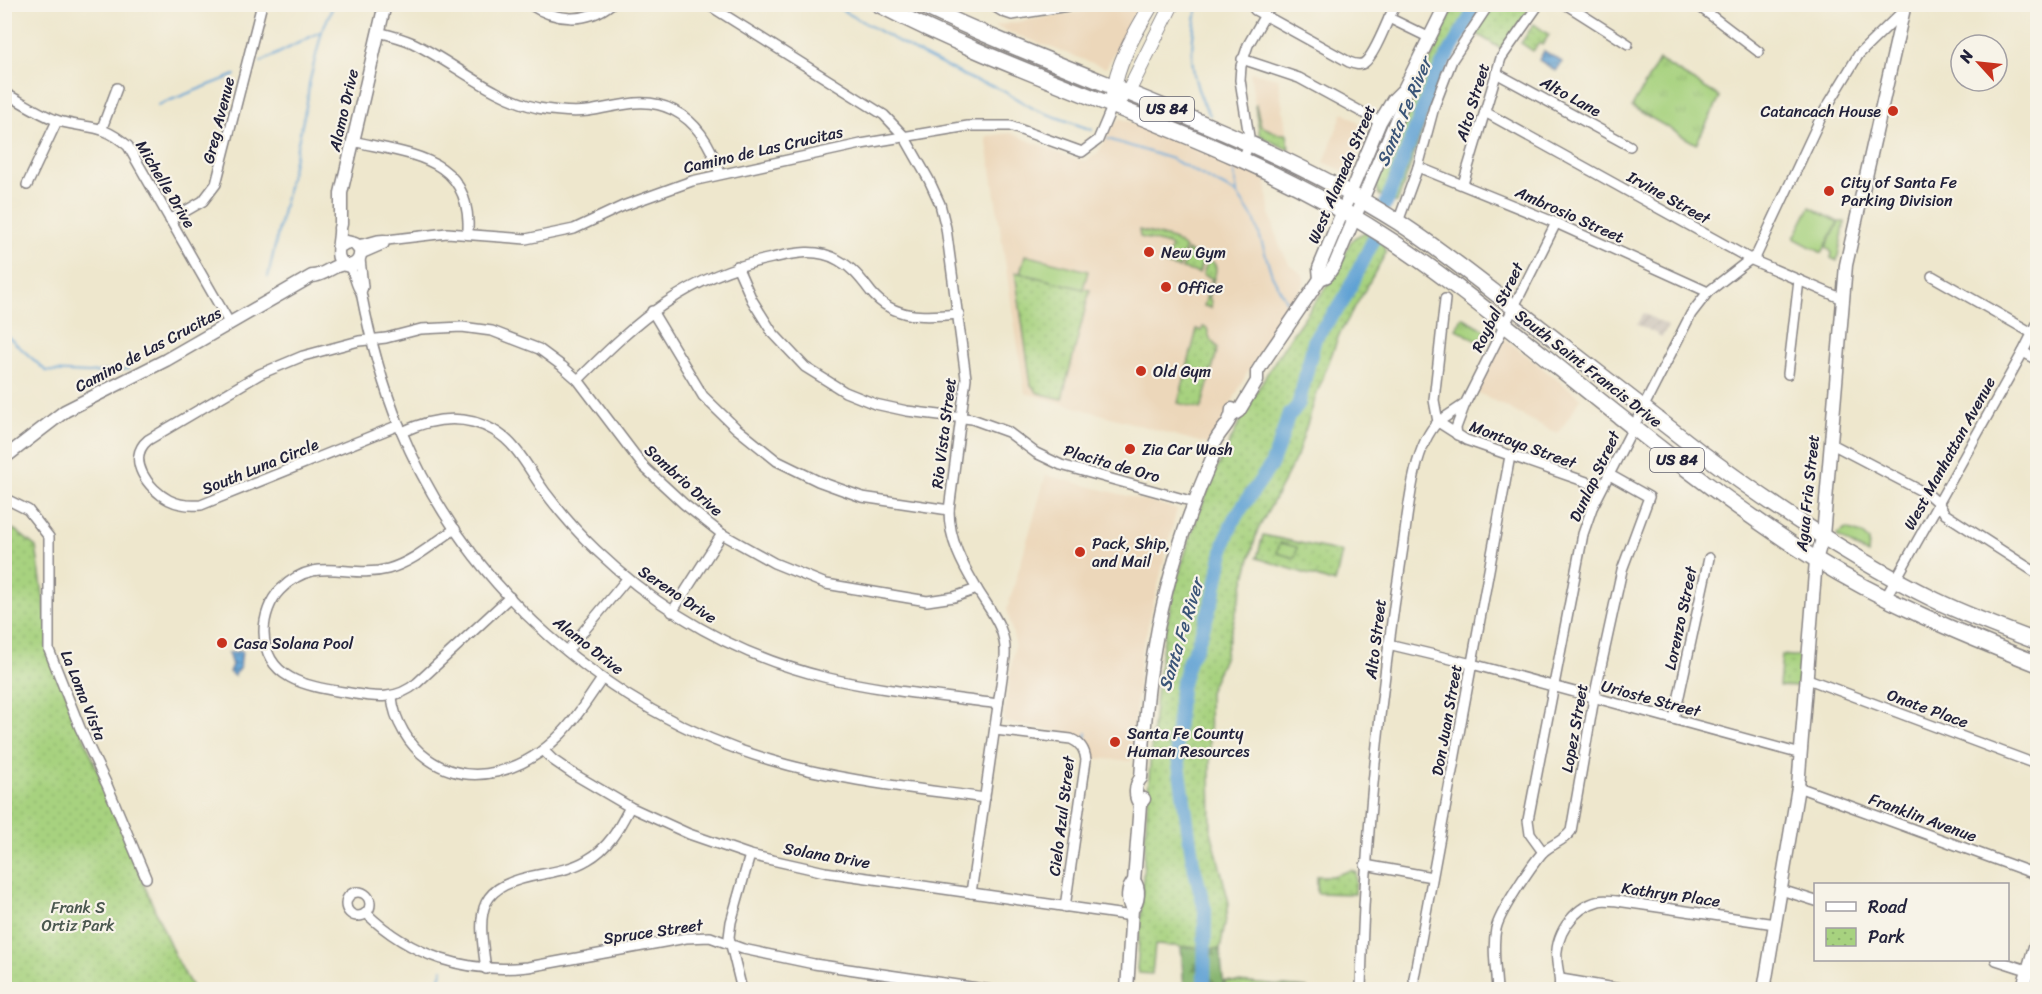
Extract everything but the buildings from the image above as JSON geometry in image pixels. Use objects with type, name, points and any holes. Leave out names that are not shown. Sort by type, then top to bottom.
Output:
[{"type":"highway","name":"US 84","points":[[878,4],[1110,111],[1242,159],[1349,214]]},
{"type":"highway","name":"US 84","points":[[919,4],[1250,143],[1304,168],[1356,197]]},
{"type":"highway","name":"South Saint Francis Drive","points":[[1356,197],[1398,222],[1454,262],[1707,457],[1786,513],[1952,608],[2037,642]]},
{"type":"highway","name":"South Saint Francis Drive","points":[[1349,214],[1414,255],[1738,507],[1816,560],[1886,597],[1975,639],[2037,664]]},
{"type":"main road","points":[[1120,90],[1116,76],[1152,4]]},
{"type":"main road","points":[[1110,111],[1120,90],[1170,8]]},
{"type":"street","name":"Greg Avenue","points":[[170,220],[203,201],[216,184],[262,4]]},
{"type":"street","name":"Alamo Drive","points":[[339,250],[341,193],[385,4]]},
{"type":"street","points":[[529,4],[554,16],[575,18],[595,14],[611,4]]},
{"type":"street","name":"Rio Vista Street","points":[[707,4],[884,115],[904,136],[940,204],[946,228],[959,314],[966,378],[949,510],[952,540],[977,589],[997,620],[1005,642],[995,730],[971,893]]},
{"type":"street","points":[[990,4],[1003,12],[1015,15],[1080,4]]},
{"type":"street","points":[[1152,4],[1170,8]]},
{"type":"street","points":[[1251,4],[1255,10],[1357,65],[1364,63],[1369,57],[1396,4]]},
{"type":"street","name":"West Alameda Street","points":[[1127,990],[1132,912],[1128,901],[1129,888],[1134,881],[1140,804],[1137,801],[1137,791],[1141,778],[1155,643],[1170,577],[1194,502],[1213,456],[1212,448],[1219,435],[1226,429],[1233,415],[1233,407],[1245,384],[1252,374],[1257,372],[1320,279],[1319,268],[1349,214],[1401,106],[1406,87],[1446,4]]},
{"type":"street","points":[[1398,222],[1418,167],[1434,107],[1452,60],[1489,4]]},
{"type":"street","name":"Alto Street","points":[[1463,184],[1501,58],[1539,4]]},
{"type":"street","points":[[1564,4],[1628,44]]},
{"type":"street","points":[[1696,4],[1759,52]]},
{"type":"street","name":"Dunlap Street","points":[[1543,852],[1530,834],[1528,820],[1583,534],[1601,488],[1691,314],[1708,292],[1752,260],[1764,243],[1822,115],[1859,54],[1904,8]]},
{"type":"street","name":"Agua Fria Street","points":[[1764,990],[1798,787],[1816,560],[1823,536],[1846,264],[1904,8]]},
{"type":"street","points":[[1242,159],[1250,143],[1240,80],[1242,59],[1265,15]]},
{"type":"street","points":[[1389,18],[1430,38]]},
{"type":"street","points":[[378,32],[416,44],[497,94],[526,105],[572,112],[630,102],[645,102],[673,110],[692,124],[707,141],[720,174]]},
{"type":"street","points":[[1242,59],[1299,78],[1380,122]]},
{"type":"street","name":"Alto Lane","points":[[1496,73],[1630,146]]},
{"type":"street","name":"West Alameda Street","points":[[1356,197],[1380,122],[1393,100],[1406,87]]},
{"type":"street","points":[[102,128],[117,88]]},
{"type":"street","name":"Michelle Drive","points":[[4,93],[57,121],[102,128],[128,146],[230,324]]},
{"type":"street","points":[[904,136],[968,126],[998,125],[1019,128],[1074,151],[1082,152],[1098,140],[1110,111]]},
{"type":"street","name":"Irvine Street","points":[[1485,112],[1752,260],[1843,299]]},
{"type":"street","points":[[27,185],[57,121]]},
{"type":"street","name":"Camino de Las Crucitas","points":[[357,250],[385,244],[387,240],[426,234],[468,234],[526,239],[574,229],[624,206],[692,181],[904,136]]},
{"type":"street","points":[[352,141],[417,156],[448,173],[460,186],[465,197],[468,234]]},
{"type":"street","name":"Ambrosio Street","points":[[1418,167],[1556,223],[1708,292]]},
{"type":"street","name":"Roybal Street","points":[[1457,435],[1456,428],[1465,404],[1556,223]]},
{"type":"street","name":"Alamo Drive","points":[[341,224],[357,250],[362,292],[379,369],[400,429],[425,479],[477,560],[510,597],[567,651],[602,679],[672,721],[768,760],[831,776],[985,798]]},
{"type":"street","points":[[345,243],[357,250],[354,264],[346,265],[339,260],[339,250],[345,243]]},
{"type":"street","name":"Camino de Las Crucitas","points":[[312,276],[339,250]]},
{"type":"street","points":[[578,380],[615,343],[652,311],[692,286],[737,266],[791,254],[804,252],[837,259],[852,269],[877,299],[897,312],[920,317],[959,314]]},
{"type":"street","name":"Alamo Drive","points":[[346,265],[352,270],[358,289],[362,292]]},
{"type":"street","name":"Camino de Las Crucitas","points":[[4,458],[65,411],[145,372],[312,276],[336,266],[346,265]]},
{"type":"street","name":"Placita de Oro","points":[[737,266],[752,300],[772,333],[805,367],[845,392],[875,404],[907,411],[972,419],[1008,432],[1036,453],[1061,465],[1194,502]]},
{"type":"street","points":[[1932,276],[2032,333]]},
{"type":"street","points":[[1788,374],[1799,280]]},
{"type":"street","points":[[1438,422],[1434,400],[1445,299]]},
{"type":"street","points":[[652,311],[703,396],[736,428],[777,461],[818,481],[862,497],[949,510]]},
{"type":"street","name":"West Manhattan Avenue","points":[[1886,597],[2023,352],[2037,322]]},
{"type":"street","name":"Sombrio Drive","points":[[371,340],[430,328],[462,327],[492,331],[539,349],[578,380],[644,467],[684,504],[722,534],[774,563],[826,584],[885,595],[934,601],[977,589]]},
{"type":"street","name":"South Luna Circle","points":[[371,340],[316,352],[281,364],[144,444],[139,453],[139,463],[147,481],[160,494],[176,502],[193,506],[210,503],[400,429]]},
{"type":"street","points":[[2023,352],[2037,360]]},
{"type":"street","name":"Roybal Street","points":[[1438,422],[1465,404]]},
{"type":"street","name":"Sereno Drive","points":[[400,429],[455,418],[472,421],[500,434],[514,447],[572,525],[627,579],[672,612],[747,652],[808,673],[870,686],[998,704]]},
{"type":"street","name":"Alto Street","points":[[1361,990],[1365,865],[1388,644],[1412,489],[1426,435],[1438,422]]},
{"type":"street","name":"Montoya Street","points":[[1438,422],[1457,435],[1601,488]]},
{"type":"street","points":[[1830,443],[1929,495],[1939,504],[1945,514],[2037,574]]},
{"type":"street","name":"Don Juan Street","points":[[1414,990],[1414,978],[1432,877],[1510,456]]},
{"type":"street","name":"Lopez Street","points":[[1497,990],[1494,948],[1500,915],[1543,852],[1566,839],[1571,831],[1594,698],[1622,570],[1648,497],[1608,474]]},
{"type":"street","name":"La Loma Vista","points":[[4,498],[28,510],[49,537],[49,650],[80,728],[146,878]]},
{"type":"street","points":[[455,529],[414,558],[396,566],[368,571],[330,569],[307,572],[295,577],[276,594],[266,616],[264,633],[271,658],[282,672],[312,687],[380,698],[392,697],[411,688],[510,597]]},
{"type":"street","points":[[672,612],[722,534]]},
{"type":"street","name":"Lorenzo Street","points":[[1674,719],[1709,558]]},
{"type":"street","points":[[567,651],[627,579]]},
{"type":"street","name":"Urioste Street","points":[[1388,644],[1472,664],[1801,754]]},
{"type":"street","points":[[392,697],[397,716],[411,742],[425,757],[446,769],[468,775],[495,774],[513,768],[543,750],[569,724],[602,679]]},
{"type":"street","name":"Onate Place","points":[[1808,679],[2037,765]]},
{"type":"street","name":"Cielo Azul Street","points":[[995,730],[1071,739],[1078,743],[1085,752],[1086,760],[1065,907]]},
{"type":"street","name":"Solana Drive","points":[[543,750],[584,781],[630,807],[689,834],[750,855],[825,872],[1065,907],[1132,912]]},
{"type":"street","name":"Franklin Avenue","points":[[1798,787],[2037,875]]},
{"type":"street","points":[[486,969],[480,921],[483,907],[490,895],[509,882],[570,868],[587,861],[610,841],[630,807]]},
{"type":"street","points":[[742,990],[730,944],[730,929],[750,855]]},
{"type":"street","points":[[1365,865],[1432,877]]},
{"type":"street","points":[[1781,890],[1814,901]]},
{"type":"street","name":"Kathryn Place","points":[[1559,990],[1561,979],[1557,962],[1557,945],[1562,932],[1570,919],[1580,910],[1599,901],[1617,901],[1775,924]]},
{"type":"street","name":"Spruce Street","points":[[366,913],[392,934],[423,952],[451,963],[486,969],[528,967],[686,938],[710,938],[743,950],[814,964],[992,990]]},
{"type":"street","points":[[2022,990],[2032,972],[2037,937]]},
{"type":"street","points":[[1999,961],[2032,972]]},
{"type":"street","points":[[912,990],[914,978]]},
{"type":"street","points":[[1561,979],[1626,990]]},
{"type":"shaded area","points":[[1128,4],[1134,5],[1136,11],[1106,68],[993,26]]},
{"type":"shaded area","points":[[1251,72],[1278,78],[1289,146],[1259,132]]},
{"type":"shaded area","points":[[1343,112],[1368,130],[1350,174],[1324,162]]},
{"type":"shaded area","points":[[1120,118],[1254,173],[1266,181],[1269,210],[1279,244],[1289,264],[1304,276],[1304,284],[1247,373],[1210,445],[1025,393],[986,136],[1011,133],[1073,159],[1086,161],[1098,153]]},
{"type":"shaded area","points":[[1643,313],[1668,326],[1662,337],[1637,324]]},
{"type":"shaded area","points":[[1504,338],[1581,398],[1558,434],[1477,392]]},
{"type":"shaded area","points":[[1046,475],[1177,509],[1141,653],[1131,761],[1092,758],[1073,734],[1003,722],[1015,643],[1007,610]]},
{"type":"green space","points":[[1455,5],[1483,5],[1447,61],[1397,203],[1379,195],[1376,184]]},
{"type":"green space","points":[[1494,5],[1532,5],[1501,49],[1474,32]]},
{"type":"green space","points":[[1534,24],[1549,35],[1542,45],[1539,43],[1533,51],[1521,43]]},
{"type":"green space","points":[[1659,60],[1720,97],[1696,144],[1632,107]]},
{"type":"green space","points":[[1256,105],[1261,126],[1279,134],[1287,134],[1289,150],[1260,136]]},
{"type":"green space","points":[[1810,207],[1838,222],[1822,253],[1794,238]]},
{"type":"green space","points":[[1839,222],[1845,222],[1837,261],[1831,258],[1832,253],[1826,246]]},
{"type":"green space","points":[[1139,230],[1173,239],[1185,248],[1179,268],[1166,265],[1171,246],[1140,237]]},
{"type":"green space","points":[[1365,232],[1383,244],[1386,253],[1339,335],[1297,456],[1257,532],[1224,658],[1209,692],[1211,831],[1229,903],[1220,949],[1155,945],[1152,974],[1139,973],[1137,969],[1154,714],[1166,629],[1177,580],[1192,533],[1230,440],[1280,353],[1340,267],[1347,248],[1356,237]]},
{"type":"green space","points":[[1187,250],[1203,258],[1199,273],[1182,269]]},
{"type":"green space","points":[[1025,255],[1088,271],[1083,289],[1020,273]]},
{"type":"green space","points":[[1208,259],[1213,262],[1216,270],[1209,294],[1211,308],[1204,306],[1212,278],[1203,275]]},
{"type":"green space","points":[[1015,272],[1090,290],[1062,399],[1038,393],[1031,385]]},
{"type":"green space","points":[[1462,317],[1492,334],[1486,346],[1456,329]]},
{"type":"green space","points":[[1203,327],[1207,328],[1210,339],[1218,348],[1201,409],[1178,403],[1197,329],[1202,331]]},
{"type":"green space","name":"Frank S Ortiz Park","points":[[4,527],[15,530],[36,547],[53,661],[142,880],[174,954],[193,989],[5,989]]},
{"type":"green space","points":[[1846,529],[1861,534],[1869,541],[1868,554],[1838,537],[1837,534]]},
{"type":"green space","points":[[1263,535],[1342,552],[1335,583],[1257,558]]},
{"type":"green space","points":[[1280,543],[1297,547],[1295,558],[1277,553]]},
{"type":"green space","points":[[1782,655],[1801,657],[1798,687],[1779,686]]},
{"type":"green space","points":[[1351,870],[1356,873],[1355,894],[1317,893],[1317,876],[1333,876]]},
{"type":"green space","points":[[1181,946],[1220,949],[1224,989],[1184,989]]},
{"type":"green space","points":[[1225,981],[1307,988],[1307,989],[1226,989]]},
{"type":"water","points":[[1544,51],[1562,62],[1556,71],[1539,60]]},
{"type":"water","points":[[242,651],[240,667],[234,676],[229,672],[232,665],[228,653]]},
{"type":"waterway","points":[[261,62],[322,31],[334,4]]},
{"type":"waterway","points":[[831,4],[915,51],[973,80],[996,87],[1036,110],[1092,130]]},
{"type":"waterway","points":[[1198,4],[1193,34],[1192,61],[1197,88],[1210,115]]},
{"type":"waterway","name":"Santa Fe River","points":[[1386,204],[1435,77],[1478,4]]},
{"type":"waterway","points":[[268,277],[322,31]]},
{"type":"waterway","points":[[158,105],[235,75]]},
{"type":"waterway","points":[[1108,139],[1172,159],[1237,194],[1255,221],[1272,275],[1286,301]]},
{"type":"waterway","points":[[1233,166],[1237,193]]},
{"type":"waterway","name":"Santa Fe River","points":[[1280,443],[1288,416],[1299,402],[1315,338],[1342,303],[1374,239]]},
{"type":"waterway","points":[[4,333],[46,371],[89,373],[129,369]]},
{"type":"waterway","name":"Santa Fe River","points":[[1204,990],[1205,910],[1193,863],[1176,744],[1181,688],[1189,660],[1197,646],[1214,595],[1225,541],[1234,519],[1271,465],[1278,447]]},
{"type":"waterway","points":[[1085,744],[1087,733]]},
{"type":"waterway","points":[[436,990],[443,969]]},
{"type":"place","name":"Catancach House","points":[[1893,111]]},
{"type":"place","name":"City of Santa Fe Parking Division","points":[[1829,191]]},
{"type":"place","name":"New Gym","points":[[1149,252]]},
{"type":"place","name":"Office","points":[[1166,287]]},
{"type":"place","name":"Old Gym","points":[[1141,371]]},
{"type":"place","name":"Zia Car Wash","points":[[1130,449]]},
{"type":"place","name":"Pack, Ship, and Mail","points":[[1080,552]]},
{"type":"place","name":"Casa Solana Pool","points":[[222,643]]},
{"type":"place","name":"Santa Fe County Human Resources","points":[[1115,742]]}]
